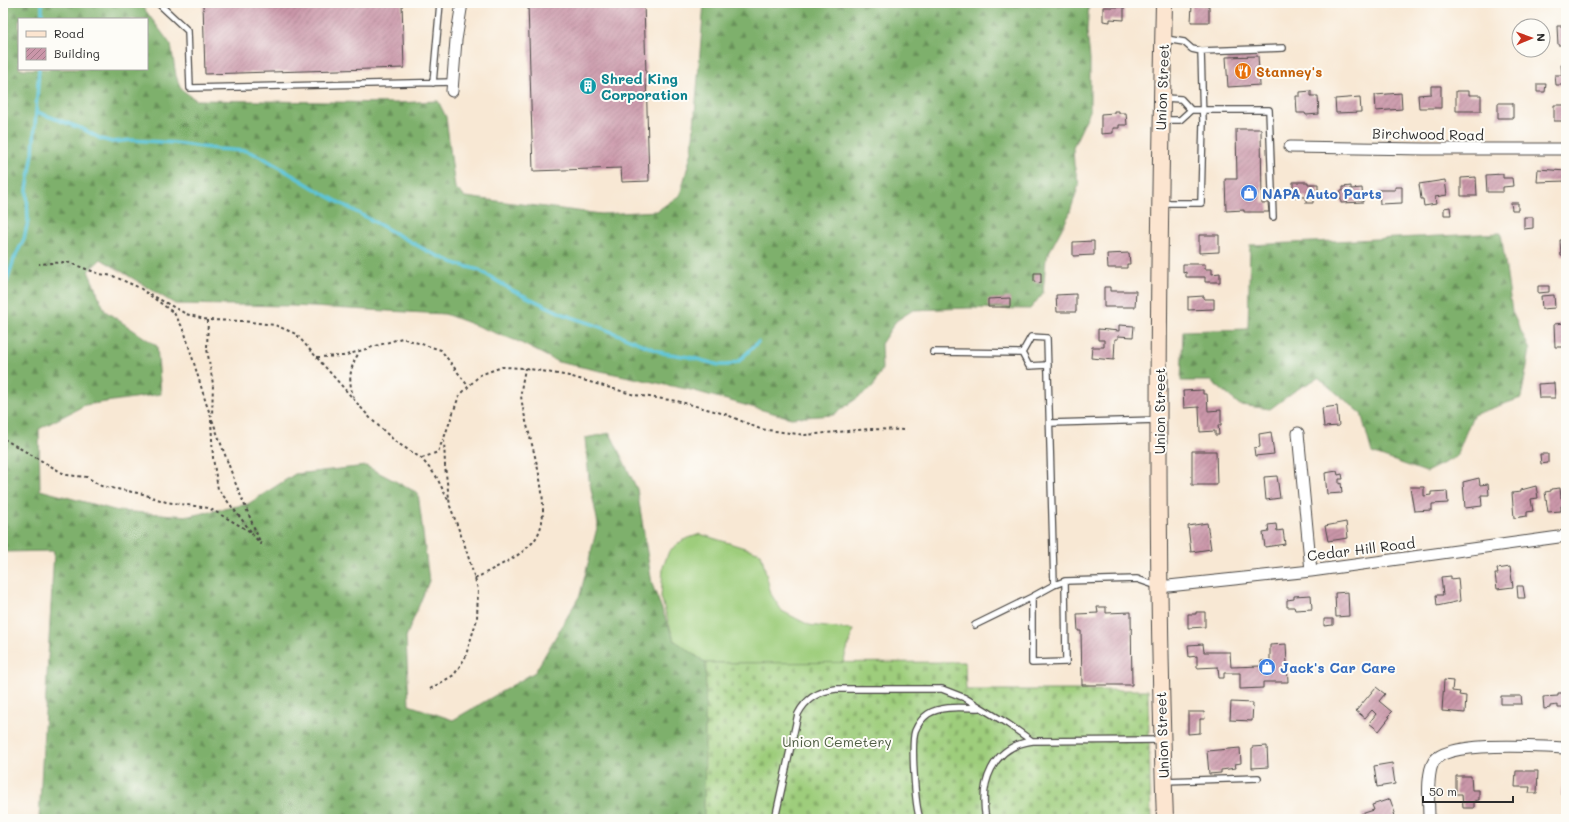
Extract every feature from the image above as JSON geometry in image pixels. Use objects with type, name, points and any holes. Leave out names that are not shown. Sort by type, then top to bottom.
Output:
[{"type":"main road","name":"Union Street","points":[[1164,3],[1159,203],[1159,420],[1162,740],[1166,819]]},
{"type":"street","points":[[453,87],[456,40],[462,3]]},
{"type":"street","name":"Birchwood Road","points":[[1290,146],[1424,149],[1566,149]]},
{"type":"street","points":[[1298,433],[1311,571]]},
{"type":"street","name":"Cedar Hill Road","points":[[1160,586],[1311,571],[1566,536]]},
{"type":"street","points":[[1428,819],[1430,771],[1434,761],[1446,752],[1456,749],[1509,746],[1566,748]]},
{"type":"lane","points":[[158,3],[188,31],[190,88],[433,83],[453,87]]},
{"type":"lane","points":[[433,83],[440,3]]},
{"type":"lane","points":[[1163,39],[1184,42],[1192,49],[1201,51],[1283,48]]},
{"type":"lane","points":[[1159,203],[1201,203],[1201,51]]},
{"type":"lane","points":[[1161,98],[1181,99],[1191,110]]},
{"type":"lane","points":[[1161,120],[1180,120],[1191,110],[1269,110],[1273,217]]},
{"type":"lane","points":[[1022,353],[1031,337],[1047,338],[1054,584]]},
{"type":"lane","points":[[932,352],[1022,353]]},
{"type":"lane","points":[[1022,353],[1029,366],[1048,365]]},
{"type":"lane","points":[[1050,423],[1159,420]]},
{"type":"lane","points":[[975,625],[1032,597],[1054,584],[1065,581],[1137,579],[1160,586]]},
{"type":"lane","points":[[1032,597],[1032,664],[1066,662],[1065,581]]},
{"type":"lane","points":[[775,819],[795,721],[802,706],[814,695],[836,689],[935,688],[950,691],[1008,724],[1032,741]]},
{"type":"lane","points":[[920,819],[917,805],[914,737],[918,725],[925,716],[935,711],[980,708]]},
{"type":"lane","points":[[986,819],[984,793],[988,774],[998,761],[1013,748],[1024,742],[1162,740]]},
{"type":"lane","points":[[1164,781],[1258,778]]},
{"type":"path","points":[[39,264],[67,262],[100,274],[113,276],[140,288],[186,314],[208,320],[242,321],[275,325],[296,334],[356,401],[396,442],[421,458],[436,476],[450,502]]},
{"type":"path","points":[[140,288],[174,313],[184,330],[211,418],[235,482],[261,544],[259,542]]},
{"type":"path","points":[[208,320],[207,349],[213,390],[211,418],[213,458],[218,489],[259,542]]},
{"type":"path","points":[[317,357],[343,356],[402,338],[441,350],[468,386]]},
{"type":"path","points":[[356,401],[350,389],[350,374],[355,359],[360,352]]},
{"type":"path","points":[[421,458],[438,452],[459,396],[480,374],[502,367],[525,368],[569,376],[635,395],[677,401],[725,414],[760,429],[805,435],[868,429],[905,430]]},
{"type":"path","points":[[475,579],[492,568],[508,562],[533,543],[542,524],[541,484],[521,395],[525,368]]},
{"type":"path","points":[[430,688],[454,675],[465,658],[477,619],[478,589],[450,502],[444,466],[444,438]]},
{"type":"path","points":[[4,439],[66,475],[87,477],[101,486],[143,494],[166,502],[209,508],[249,532],[259,542]]},
{"type":"green space","points":[[3,3],[140,3],[171,45],[176,76],[181,89],[196,100],[396,103],[438,101],[446,117],[455,188],[465,197],[601,214],[657,211],[680,195],[692,151],[704,3],[1089,3],[1087,31],[1090,59],[1090,111],[1073,147],[1074,165],[1079,184],[1069,215],[1046,258],[1043,293],[1030,309],[969,308],[913,310],[896,321],[881,344],[882,369],[873,387],[833,415],[791,418],[691,390],[558,362],[517,341],[445,314],[292,306],[175,304],[101,259],[88,271],[105,311],[157,346],[161,394],[85,405],[39,429],[40,490],[118,511],[189,516],[248,504],[295,474],[366,466],[418,493],[429,581],[406,637],[409,705],[453,720],[535,672],[580,595],[598,524],[589,479],[585,438],[610,433],[637,489],[652,584],[674,640],[706,663],[704,819],[39,819],[54,551],[3,552]]},
{"type":"green space","points":[[1501,233],[1512,312],[1530,350],[1521,398],[1473,415],[1456,457],[1426,472],[1372,453],[1361,413],[1318,378],[1296,390],[1270,409],[1240,405],[1211,381],[1181,381],[1183,331],[1248,329],[1250,245]]},
{"type":"green space","points":[[700,534],[761,553],[771,594],[782,611],[809,625],[853,630],[843,663],[706,663],[674,641],[661,597],[663,567],[669,551],[683,540]]},
{"type":"green space","name":"Union Cemetery","points":[[965,662],[966,690],[1148,690],[1151,819],[704,819],[706,663]]},
{"type":"building","points":[[203,3],[402,3],[404,68],[205,74]]},
{"type":"building","name":"Shred King Corporation","points":[[644,3],[649,181],[622,182],[621,168],[533,171],[528,4]]},
{"type":"building","points":[[1192,5],[1209,6],[1209,22],[1191,22]]},
{"type":"building","points":[[1103,7],[1124,7],[1124,20],[1110,19],[1110,22],[1103,21]]},
{"type":"building","points":[[1557,26],[1566,26],[1566,45],[1558,45]]},
{"type":"building","name":"Stanney's","points":[[1258,56],[1260,85],[1228,87],[1226,57]]},
{"type":"building","points":[[1561,64],[1566,64],[1566,85],[1556,85],[1555,75],[1562,75]]},
{"type":"building","points":[[1537,84],[1546,84],[1545,92],[1537,92]]},
{"type":"building","points":[[1431,86],[1441,86],[1441,108],[1419,108],[1418,95],[1431,94]]},
{"type":"building","points":[[1311,91],[1311,96],[1318,96],[1319,114],[1306,115],[1305,113],[1297,113],[1296,96],[1300,96],[1300,92]]},
{"type":"building","points":[[1456,91],[1469,91],[1469,95],[1481,95],[1481,111],[1456,111]]},
{"type":"building","points":[[1401,93],[1402,109],[1376,111],[1375,95]]},
{"type":"building","points":[[1360,97],[1361,112],[1336,113],[1335,99]]},
{"type":"building","points":[[1498,103],[1513,103],[1513,118],[1498,118]]},
{"type":"building","points":[[1554,105],[1566,105],[1566,121],[1554,121]]},
{"type":"building","points":[[1114,111],[1126,113],[1127,125],[1119,125],[1119,128],[1113,128],[1113,133],[1101,134],[1101,114],[1114,113]]},
{"type":"building","points":[[1236,129],[1261,129],[1262,203],[1268,203],[1269,212],[1244,212],[1244,210],[1226,211],[1225,179],[1237,179]]},
{"type":"building","points":[[1538,169],[1566,171],[1566,181],[1537,182]]},
{"type":"building","points":[[1503,174],[1503,178],[1512,178],[1513,186],[1503,187],[1503,192],[1487,192],[1486,175]]},
{"type":"building","points":[[1476,177],[1477,196],[1461,196],[1461,178]]},
{"type":"building","points":[[1445,180],[1447,195],[1435,197],[1436,204],[1424,206],[1423,199],[1421,199],[1419,184]]},
{"type":"building","points":[[1293,182],[1318,184],[1318,196],[1313,196],[1313,203],[1306,203],[1306,197],[1293,197]]},
{"type":"building","points":[[1351,186],[1351,189],[1362,188],[1363,202],[1341,203],[1340,191],[1343,191],[1343,187]]},
{"type":"building","points":[[1395,187],[1402,187],[1402,203],[1380,204],[1379,190],[1395,190]]},
{"type":"building","points":[[1511,203],[1518,203],[1518,210],[1512,210]]},
{"type":"building","points":[[1450,207],[1451,215],[1444,215],[1444,208]]},
{"type":"building","points":[[1524,217],[1533,217],[1533,228],[1524,229]]},
{"type":"building","points":[[1199,235],[1219,235],[1219,252],[1199,253]]},
{"type":"building","points":[[1564,235],[1566,235],[1566,256],[1561,256],[1560,240],[1564,240]]},
{"type":"building","points":[[1094,241],[1094,255],[1073,256],[1073,242]]},
{"type":"building","points":[[1129,253],[1130,264],[1127,264],[1127,268],[1108,268],[1107,254]]},
{"type":"building","points":[[1183,264],[1205,264],[1205,269],[1212,269],[1212,274],[1220,273],[1220,282],[1205,282],[1205,277],[1186,277],[1186,272],[1183,273]]},
{"type":"building","points":[[1034,273],[1041,273],[1041,283],[1034,282]]},
{"type":"building","points":[[1538,286],[1549,286],[1549,292],[1538,293]]},
{"type":"building","points":[[1104,287],[1110,287],[1110,291],[1136,291],[1135,307],[1104,307]]},
{"type":"building","points":[[1076,294],[1076,312],[1057,312],[1056,295]]},
{"type":"building","points":[[1554,295],[1555,308],[1542,309],[1541,296]]},
{"type":"building","points":[[1204,296],[1204,299],[1214,299],[1214,309],[1188,310],[1188,297]]},
{"type":"building","points":[[1010,298],[1010,307],[988,307],[988,299]]},
{"type":"building","points":[[1565,323],[1566,347],[1555,347],[1554,324]]},
{"type":"building","points":[[1119,325],[1134,326],[1133,337],[1118,336],[1118,339],[1115,339],[1114,360],[1091,358],[1092,347],[1104,347],[1104,340],[1098,340],[1098,329],[1119,331]]},
{"type":"building","points":[[1554,383],[1555,398],[1539,398],[1538,384]]},
{"type":"building","points":[[1203,390],[1203,394],[1207,394],[1208,411],[1221,410],[1221,425],[1218,425],[1219,435],[1215,435],[1215,431],[1200,432],[1199,407],[1184,408],[1183,391]]},
{"type":"building","points":[[1337,406],[1339,426],[1324,427],[1322,408]]},
{"type":"building","points":[[1271,432],[1274,454],[1255,456],[1254,448],[1260,447],[1259,434]]},
{"type":"building","points":[[1192,451],[1216,451],[1217,485],[1192,485]]},
{"type":"building","points":[[1540,454],[1548,454],[1548,463],[1541,464]]},
{"type":"building","points":[[1337,471],[1338,475],[1342,474],[1343,479],[1339,479],[1339,484],[1341,483],[1342,493],[1327,494],[1325,473]]},
{"type":"building","points":[[1277,476],[1280,498],[1266,500],[1264,477]]},
{"type":"building","points":[[1479,478],[1480,485],[1488,484],[1489,495],[1481,495],[1482,506],[1465,508],[1463,482]]},
{"type":"building","points":[[1536,486],[1538,498],[1531,499],[1533,511],[1527,512],[1527,516],[1514,518],[1512,493],[1521,492],[1521,490]]},
{"type":"building","points":[[1410,487],[1424,487],[1424,496],[1431,495],[1431,492],[1447,491],[1448,503],[1432,504],[1432,510],[1414,511]]},
{"type":"building","points":[[1560,488],[1561,498],[1566,498],[1566,505],[1561,506],[1561,511],[1548,512],[1545,492],[1551,491],[1551,489]]},
{"type":"building","points":[[1346,522],[1348,538],[1328,541],[1325,526]]},
{"type":"building","points":[[1207,523],[1211,549],[1191,552],[1188,526]]},
{"type":"building","points":[[1276,524],[1277,531],[1283,530],[1285,544],[1265,547],[1263,533],[1269,532],[1268,525]]},
{"type":"building","points":[[1510,567],[1513,587],[1497,589],[1495,574],[1498,574],[1497,569]]},
{"type":"building","points":[[1451,576],[1451,579],[1458,578],[1460,601],[1437,606],[1436,595],[1443,595],[1441,577]]},
{"type":"building","points":[[1517,586],[1523,586],[1525,598],[1518,598]]},
{"type":"building","points":[[1348,592],[1349,616],[1336,617],[1335,593]]},
{"type":"building","points":[[1311,595],[1312,609],[1295,610],[1294,607],[1287,607],[1287,600],[1294,599],[1294,596]]},
{"type":"building","points":[[1097,607],[1106,607],[1106,613],[1131,612],[1132,685],[1082,685],[1081,631],[1078,631],[1077,614],[1098,613]]},
{"type":"building","points":[[1196,612],[1205,612],[1205,627],[1188,628],[1188,614],[1196,614]]},
{"type":"building","points":[[1324,619],[1333,619],[1333,625],[1324,626]]},
{"type":"building","name":"Jack's Car Care","points":[[1203,644],[1204,652],[1230,652],[1231,667],[1261,666],[1261,661],[1270,661],[1270,645],[1286,644],[1288,682],[1263,682],[1263,688],[1240,689],[1240,673],[1224,673],[1224,678],[1219,678],[1218,667],[1197,668],[1197,656],[1189,657],[1188,645]]},
{"type":"building","points":[[1444,680],[1453,681],[1452,691],[1460,692],[1459,695],[1466,696],[1465,713],[1442,711]]},
{"type":"building","points":[[1376,687],[1385,694],[1379,701],[1392,712],[1379,731],[1369,723],[1376,714],[1372,710],[1365,718],[1356,711]]},
{"type":"building","points":[[1558,693],[1564,693],[1566,696],[1566,708],[1558,708],[1558,705],[1550,706],[1550,708],[1544,709],[1543,697],[1558,696]]},
{"type":"building","points":[[1501,696],[1521,696],[1522,704],[1501,704]]},
{"type":"building","name":"Jack's Car Care","points":[[1231,702],[1253,703],[1252,721],[1230,720]]},
{"type":"building","points":[[1188,712],[1204,712],[1205,719],[1200,719],[1200,733],[1188,734]]},
{"type":"building","points":[[1267,746],[1268,767],[1252,768],[1252,747]]},
{"type":"building","points":[[1240,748],[1241,763],[1235,764],[1236,768],[1221,770],[1221,773],[1209,774],[1207,751]]},
{"type":"building","points":[[1392,763],[1395,784],[1377,787],[1374,766]]},
{"type":"building","points":[[1516,771],[1538,771],[1537,793],[1529,793],[1530,787],[1515,787]]},
{"type":"building","points":[[1456,776],[1471,776],[1472,790],[1479,790],[1479,800],[1474,801],[1474,808],[1463,808],[1462,794],[1456,794]]},
{"type":"building","points":[[1563,781],[1566,781],[1566,796],[1561,795]]},
{"type":"building","points":[[1390,799],[1395,813],[1393,813],[1395,819],[1363,819],[1361,814],[1374,810],[1372,805]]},
{"type":"waterway","points":[[42,3],[42,18]]},
{"type":"waterway","points":[[3,293],[14,259],[24,239],[28,221],[27,190],[33,153],[39,70]]},
{"type":"waterway","points":[[37,112],[83,129],[101,139],[112,142],[133,140],[247,151],[262,157],[322,193],[429,252],[457,264],[479,270],[510,289],[565,315],[595,325],[663,353],[689,357],[719,365],[728,365],[739,361],[758,342]]},
{"type":"place","name":"Stanney's","points":[[1243,71]]},
{"type":"place","name":"Shred King Corporation","points":[[588,86]]},
{"type":"place","name":"NAPA Auto Parts","points":[[1249,193]]},
{"type":"place","name":"Jack's Car Care","points":[[1267,667]]}]
